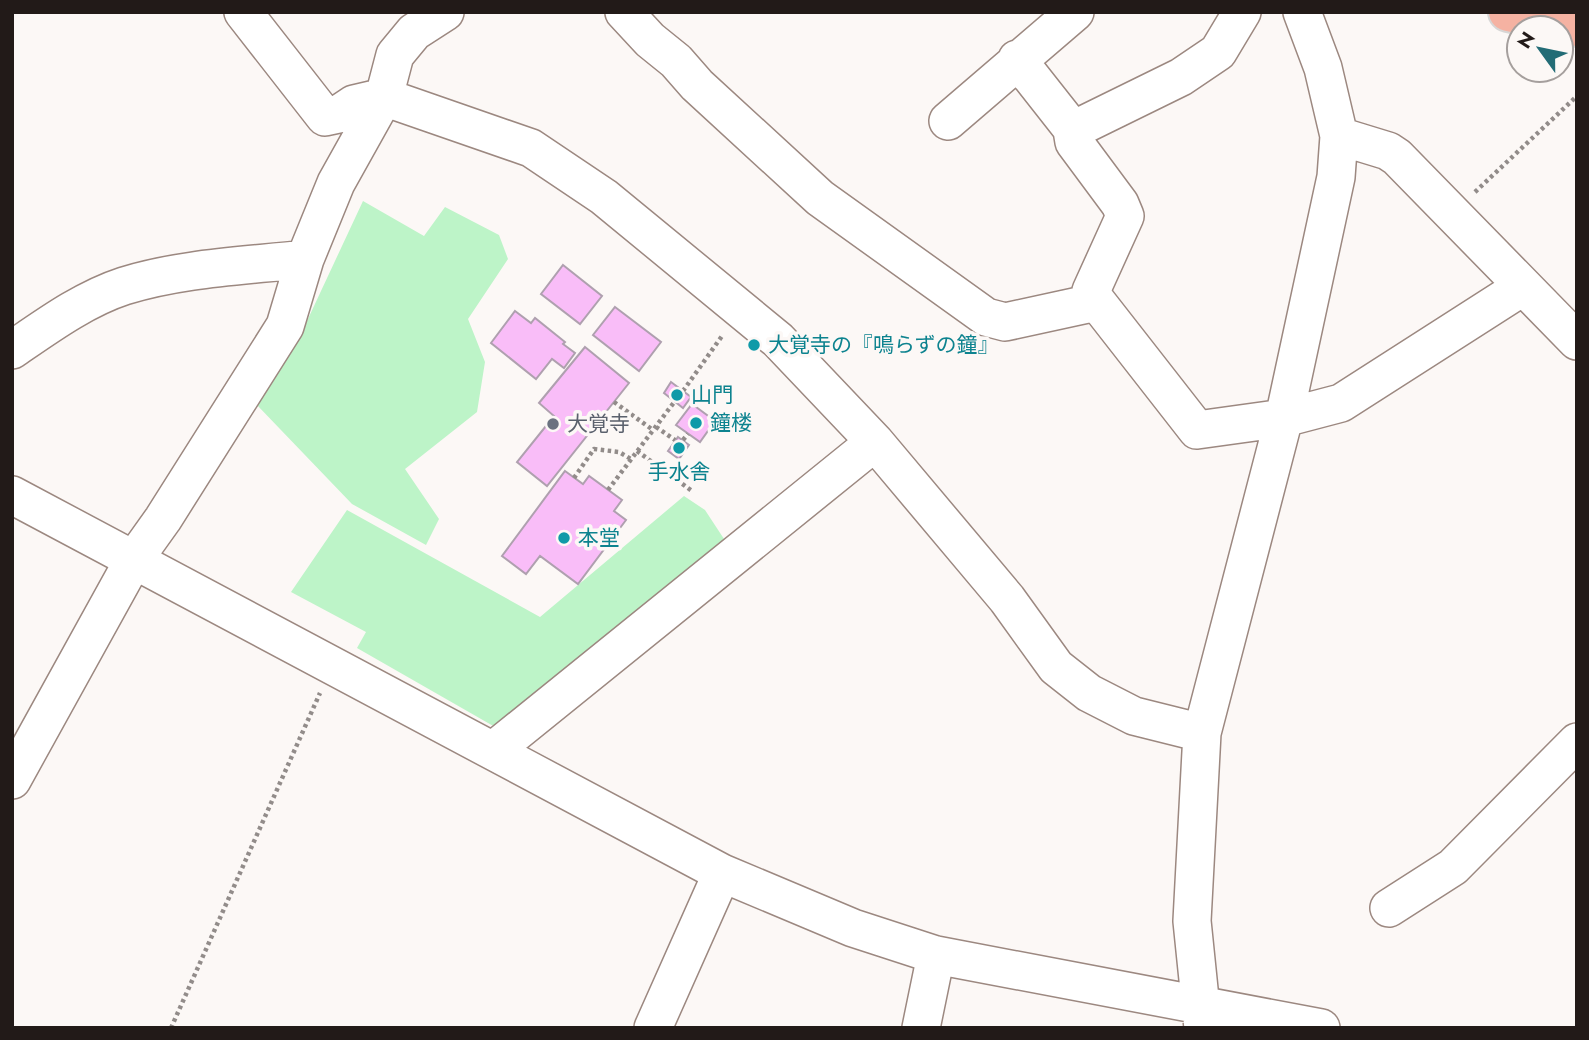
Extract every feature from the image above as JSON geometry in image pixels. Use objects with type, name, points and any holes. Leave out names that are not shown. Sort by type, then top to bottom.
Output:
[{"type":"main road","points":[[1508,12],[1577,27]]},
{"type":"street","points":[[243,12],[326,117],[340,114],[354,104],[384,97],[531,148],[604,197],[778,340],[876,442],[1007,598],[1056,667],[1089,693],[1133,716],[1202,733]]},
{"type":"street","points":[[12,780],[133,561],[163,519],[285,326],[305,260],[336,183],[384,97],[395,55],[415,32],[445,12]]},
{"type":"street","points":[[624,12],[650,40],[676,61],[697,85],[820,198],[986,317],[1005,322],[1097,302]]},
{"type":"street","points":[[948,121],[1017,59],[1076,12]]},
{"type":"street","points":[[1072,130],[1181,77],[1218,52],[1242,12]]},
{"type":"street","points":[[1202,1016],[1192,920],[1202,733],[1284,418],[1330,211],[1339,136],[1323,68],[1302,12]]},
{"type":"street","points":[[1017,59],[1072,130],[1074,142],[1125,216],[1091,291],[1197,430],[1284,418],[1341,403],[1522,287]]},
{"type":"street","points":[[1339,136],[1388,150],[1454,212],[1522,287],[1577,341]]},
{"type":"street","points":[[12,350],[56,320],[122,287],[178,272],[305,260]]},
{"type":"street","points":[[494,750],[876,442]]},
{"type":"street","points":[[12,495],[722,873],[853,928],[936,956],[1202,1016],[1321,1028]]},
{"type":"street","points":[[1389,908],[1453,867],[1577,742]]},
{"type":"street","points":[[653,1028],[722,873]]},
{"type":"street","points":[[921,1028],[936,956]]},
{"type":"path","points":[[1454,212],[1577,96]]},
{"type":"path","points":[[683,391],[741,310]]},
{"type":"path","points":[[608,490],[675,401]]},
{"type":"path","points":[[614,402],[675,440]]},
{"type":"path","points":[[683,440],[688,434]]},
{"type":"path","points":[[574,478],[594,449],[620,452],[631,459]]},
{"type":"path","points":[[638,451],[692,491]]},
{"type":"path","points":[[170,1028],[332,666]]},
{"type":"green space","points":[[363,201],[424,236],[445,207],[499,235],[508,259],[468,319],[485,362],[477,412],[405,469],[439,519],[426,545],[352,504],[256,404],[307,321]]},
{"type":"green space","points":[[684,496],[705,510],[726,542],[495,727],[357,648],[366,632],[291,592],[347,510],[540,617]]},
{"type":"building","points":[[563,265],[602,296],[580,324],[541,294]]},
{"type":"building","points":[[615,307],[661,342],[639,371],[593,335]]},
{"type":"building","points":[[515,311],[531,323],[535,318],[575,353],[564,368],[552,359],[536,379],[491,343]]},
{"type":"building","points":[[585,347],[629,383],[547,486],[517,462],[554,416],[539,403]]},
{"type":"building","name":"山門","points":[[671,382],[691,397],[683,408],[664,393]]},
{"type":"building","name":"鐘楼","points":[[692,404],[715,421],[700,442],[676,425]]},
{"type":"building","name":"手水舎","points":[[678,437],[689,445],[679,459],[668,451]]},
{"type":"building","name":"本堂","points":[[565,471],[583,484],[589,476],[622,500],[614,511],[626,520],[578,584],[540,556],[526,574],[502,556]]},
{"type":"place","name":"大覚寺の『鳴らずの鐘』","points":[[754,345]]},
{"type":"place","name":"山門","points":[[677,395]]},
{"type":"place","name":"鐘楼","points":[[696,423]]},
{"type":"place","name":"大覚寺","points":[[553,424]]},
{"type":"place","name":"手水舎","points":[[679,448]]},
{"type":"place","name":"本堂","points":[[564,538]]}]
